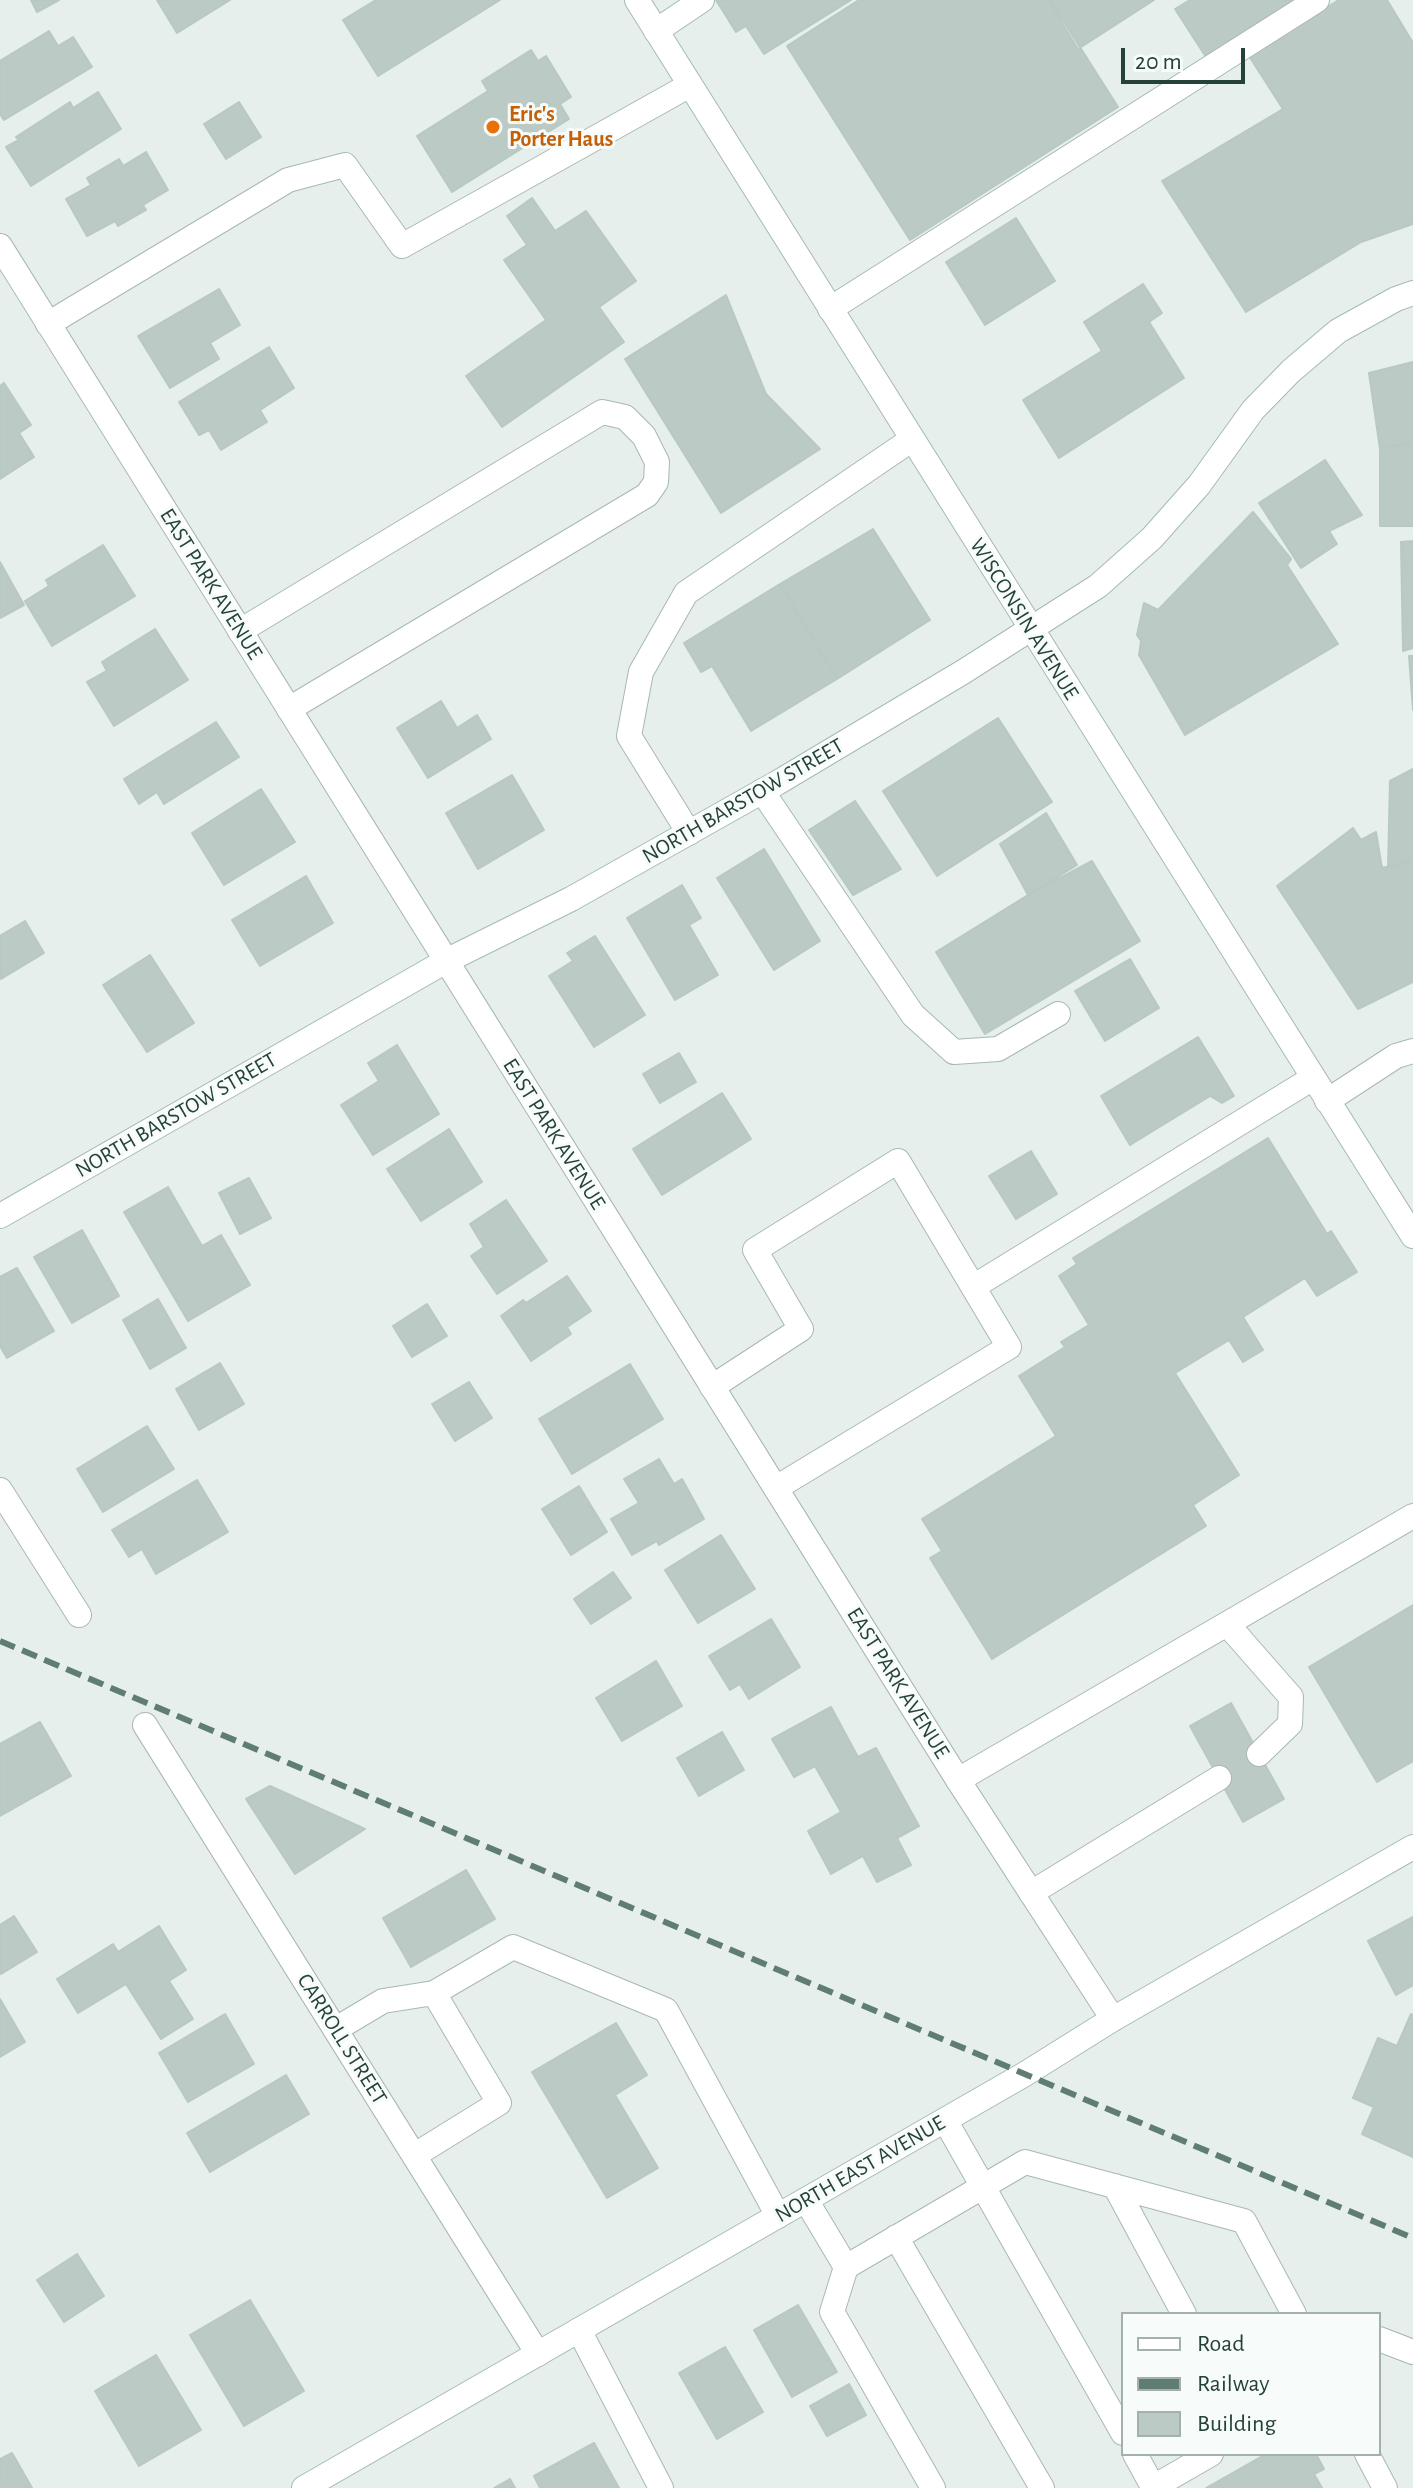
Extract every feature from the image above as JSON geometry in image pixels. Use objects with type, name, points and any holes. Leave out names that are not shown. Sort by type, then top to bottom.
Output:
[{"type":"street","name":"WISCONSIN AVENUE","points":[[637,0],[1413,1236]]},
{"type":"street","points":[[656,31],[702,0]]},
{"type":"street","points":[[830,309],[1317,0]]},
{"type":"street","points":[[48,324],[288,180],[345,165],[402,246],[690,85]]},
{"type":"street","name":"EAST PARK AVENUE","points":[[0,246],[958,1780],[1113,2019]]},
{"type":"street","name":"NORTH BARSTOW STREET","points":[[0,1216],[446,961],[571,899],[689,833],[963,672],[1098,586],[1152,538],[1199,485],[1253,410],[1291,371],[1338,331],[1413,293]]},
{"type":"street","points":[[240,631],[602,412],[625,417],[644,436],[657,462],[656,482],[647,495],[289,709]]},
{"type":"street","points":[[689,833],[629,736],[641,672],[686,593],[911,440]]},
{"type":"street","points":[[762,791],[913,1015],[954,1052],[998,1049],[1058,1014]]},
{"type":"street","points":[[1327,1101],[1396,1056],[1413,1051]]},
{"type":"street","points":[[973,1287],[1313,1078]]},
{"type":"street","points":[[712,1387],[801,1329],[755,1250],[898,1161],[1009,1347],[776,1488]]},
{"type":"street","points":[[0,1490],[79,1615]]},
{"type":"street","points":[[958,1780],[1413,1516]]},
{"type":"street","points":[[1227,1624],[1291,1697],[1290,1724],[1259,1754]]},
{"type":"street","name":"CARROLL STREET","points":[[145,1725],[538,2354]]},
{"type":"street","points":[[1031,1893],[1219,1778]]},
{"type":"street","name":"NORTH EAST AVENUE","points":[[304,2488],[1413,1847]]},
{"type":"street","points":[[336,2029],[383,2001],[434,1993],[513,1947],[666,2010],[778,2216]]},
{"type":"street","points":[[415,2155],[499,2103],[434,1993]]},
{"type":"street","points":[[945,2120],[1121,2429]]},
{"type":"street","points":[[933,2488],[832,2312],[846,2267],[1025,2162],[1244,2221],[1290,2308]]},
{"type":"street","points":[[1115,2186],[1183,2312]]},
{"type":"street","points":[[806,2200],[846,2267]]},
{"type":"street","points":[[896,2237],[1042,2488]]},
{"type":"street","points":[[579,2330],[661,2488]]},
{"type":"street","points":[[1381,2340],[1413,2352]]},
{"type":"street","points":[[1136,2456],[1153,2488],[1208,2456]]},
{"type":"street","points":[[1368,2456],[1385,2488]]},
{"type":"building","points":[[31,0],[59,0],[37,12]]},
{"type":"building","points":[[157,0],[230,0],[177,33]]},
{"type":"building","points":[[376,0],[500,0],[378,76],[343,20]]},
{"type":"building","points":[[716,0],[851,0],[764,54],[746,26],[736,32]]},
{"type":"building","points":[[859,0],[1050,0],[1118,107],[910,240],[787,46]]},
{"type":"building","points":[[1048,0],[1154,0],[1078,49]]},
{"type":"building","points":[[1190,0],[1296,0],[1206,57],[1175,9]]},
{"type":"building","points":[[1339,0],[1387,0],[1413,43],[1413,224],[1361,242],[1246,312],[1162,181],[1283,109],[1249,56]]},
{"type":"building","points":[[49,31],[58,46],[73,37],[92,67],[4,120],[0,114],[0,61]]},
{"type":"building","name":"Eric's Porter Haus","points":[[531,50],[538,61],[546,56],[571,97],[560,104],[569,119],[452,192],[417,136],[488,91],[482,81]]},
{"type":"building","points":[[98,92],[121,129],[31,186],[6,147],[19,140],[16,137],[70,102],[73,108]]},
{"type":"building","points":[[239,102],[261,137],[226,159],[204,124]]},
{"type":"building","points":[[146,152],[168,190],[143,205],[146,210],[118,226],[115,221],[87,236],[66,199],[91,185],[87,178],[119,159],[123,166]]},
{"type":"building","points":[[532,198],[555,231],[586,211],[636,281],[599,307],[624,342],[502,427],[466,376],[546,320],[504,260],[527,245],[507,216]]},
{"type":"building","points":[[1016,218],[1055,281],[985,325],[946,262]]},
{"type":"building","points":[[1143,284],[1162,313],[1149,322],[1184,378],[1059,458],[1023,400],[1102,351],[1084,322]]},
{"type":"building","points":[[219,289],[240,325],[210,343],[219,359],[170,388],[138,336]]},
{"type":"building","points":[[726,295],[766,394],[820,449],[721,513],[625,359]]},
{"type":"building","points":[[269,347],[294,388],[260,410],[267,422],[221,450],[209,430],[199,435],[179,402]]},
{"type":"building","points":[[1413,362],[1413,442],[1380,449],[1369,373]]},
{"type":"building","points":[[4,383],[31,425],[19,433],[34,457],[0,479],[0,386]]},
{"type":"building","points":[[1413,442],[1413,526],[1380,526],[1380,449]]},
{"type":"building","points":[[1325,460],[1362,515],[1329,531],[1337,544],[1301,568],[1259,503]]},
{"type":"building","points":[[1253,512],[1291,559],[1287,565],[1338,644],[1185,735],[1139,655],[1141,641],[1137,635],[1144,603],[1158,610]]},
{"type":"building","points":[[873,529],[930,620],[837,679],[780,584]]},
{"type":"building","points":[[1413,541],[1413,648],[1403,651],[1401,542]]},
{"type":"building","points":[[103,545],[135,596],[52,646],[25,601],[49,586],[46,580]]},
{"type":"building","points":[[0,562],[24,605],[0,618]]},
{"type":"building","points":[[780,584],[837,679],[751,731],[712,666],[701,672],[684,643]]},
{"type":"building","points":[[155,629],[188,680],[114,726],[87,682],[107,671],[102,662]]},
{"type":"building","points":[[1409,656],[1413,656],[1413,710]]},
{"type":"building","points":[[441,701],[457,728],[477,715],[491,739],[428,778],[397,728]]},
{"type":"building","points":[[998,718],[1052,802],[937,876],[883,791]]},
{"type":"building","points":[[216,722],[239,757],[164,804],[157,792],[139,804],[124,779]]},
{"type":"building","points":[[1413,769],[1413,861],[1388,868],[1390,781]]},
{"type":"building","points":[[512,775],[544,830],[478,869],[446,813]]},
{"type":"building","points":[[261,789],[295,842],[224,885],[192,833]]},
{"type":"building","points":[[855,801],[901,869],[853,895],[809,830]]},
{"type":"building","points":[[1046,813],[1077,865],[1028,895],[1000,844]]},
{"type":"building","points":[[1353,828],[1361,840],[1376,832],[1382,868],[1413,861],[1413,982],[1358,1009],[1277,886]]},
{"type":"building","points":[[764,849],[820,941],[774,970],[717,878]]},
{"type":"building","points":[[1092,861],[1140,941],[985,1034],[936,952],[1028,895]]},
{"type":"building","points":[[306,876],[333,923],[260,966],[232,920]]},
{"type":"building","points":[[682,885],[701,918],[689,925],[718,975],[675,1000],[627,918]]},
{"type":"building","points":[[25,921],[44,953],[1,979],[0,936]]},
{"type":"building","points":[[595,936],[645,1015],[594,1047],[549,976],[573,961],[567,953]]},
{"type":"building","points":[[150,955],[194,1023],[147,1052],[103,985]]},
{"type":"building","points":[[1130,959],[1159,1008],[1105,1041],[1075,991]]},
{"type":"building","points":[[1198,1037],[1234,1096],[1222,1103],[1210,1096],[1130,1145],[1101,1096]]},
{"type":"building","points":[[397,1045],[439,1114],[373,1155],[341,1105],[379,1081],[368,1063]]},
{"type":"building","points":[[679,1053],[696,1082],[660,1103],[643,1074]]},
{"type":"building","points":[[722,1093],[751,1139],[662,1195],[633,1149]]},
{"type":"building","points":[[449,1129],[482,1182],[421,1221],[387,1169]]},
{"type":"building","points":[[1268,1138],[1327,1234],[1331,1231],[1357,1272],[1317,1296],[1305,1278],[1243,1317],[1263,1350],[1243,1362],[1229,1340],[1175,1373],[1239,1475],[1193,1505],[1206,1526],[992,1659],[930,1558],[942,1551],[922,1519],[1056,1436],[1019,1376],[1065,1347],[1061,1342],[1089,1325],[1059,1276],[1077,1264],[1073,1258]]},
{"type":"building","points":[[1031,1151],[1057,1194],[1016,1219],[989,1176]]},
{"type":"building","points":[[249,1178],[271,1218],[240,1234],[219,1193]]},
{"type":"building","points":[[168,1187],[202,1246],[221,1235],[250,1285],[188,1321],[124,1212]]},
{"type":"building","points":[[506,1200],[547,1261],[497,1294],[471,1256],[484,1247],[470,1224]]},
{"type":"building","points":[[82,1230],[119,1296],[72,1323],[34,1257]]},
{"type":"building","points":[[17,1268],[54,1331],[7,1358],[0,1346],[0,1277]]},
{"type":"building","points":[[567,1276],[591,1311],[567,1327],[571,1334],[531,1361],[501,1316]]},
{"type":"building","points":[[158,1299],[186,1348],[150,1369],[123,1320]]},
{"type":"building","points":[[427,1304],[447,1336],[412,1357],[393,1326]]},
{"type":"building","points":[[220,1363],[244,1404],[199,1430],[176,1389]]},
{"type":"building","points":[[630,1364],[663,1419],[572,1474],[539,1419]]},
{"type":"building","points":[[469,1382],[492,1418],[455,1441],[432,1404]]},
{"type":"building","points":[[147,1426],[174,1469],[103,1512],[77,1469]]},
{"type":"building","points":[[659,1459],[674,1484],[682,1479],[704,1519],[659,1545],[657,1541],[632,1555],[611,1519],[639,1503],[624,1479]]},
{"type":"building","points":[[197,1480],[228,1532],[156,1574],[142,1549],[129,1557],[112,1530]]},
{"type":"building","points":[[579,1486],[607,1532],[571,1555],[542,1509]]},
{"type":"building","points":[[721,1535],[755,1589],[698,1623],[665,1570]]},
{"type":"building","points":[[613,1572],[631,1598],[591,1624],[574,1599]]},
{"type":"building","points":[[1413,1605],[1413,1761],[1377,1782],[1309,1667]]},
{"type":"building","points":[[771,1619],[800,1667],[749,1699],[740,1684],[730,1690],[709,1656]]},
{"type":"building","points":[[656,1661],[682,1706],[622,1741],[596,1698]]},
{"type":"building","points":[[1231,1703],[1284,1799],[1243,1822],[1190,1726]]},
{"type":"building","points":[[831,1707],[858,1757],[876,1748],[919,1826],[897,1838],[911,1865],[877,1882],[863,1856],[831,1874],[808,1831],[841,1812],[815,1766],[794,1777],[772,1739]]},
{"type":"building","points":[[40,1722],[71,1776],[0,1816],[0,1744]]},
{"type":"building","points":[[722,1732],[744,1770],[699,1796],[677,1758]]},
{"type":"building","points":[[270,1786],[365,1829],[295,1874],[246,1799]]},
{"type":"building","points":[[466,1870],[495,1919],[411,1967],[383,1918]]},
{"type":"building","points":[[14,1916],[37,1952],[1,1974],[0,1925]]},
{"type":"building","points":[[1413,1917],[1413,1985],[1396,1995],[1368,1941]]},
{"type":"building","points":[[159,1926],[186,1970],[169,1981],[193,2019],[161,2039],[126,1984],[78,2013],[57,1979],[113,1944],[118,1952]]},
{"type":"building","points":[[0,1999],[25,2042],[0,2057]]},
{"type":"building","points":[[225,2014],[254,2064],[188,2102],[159,2053]]},
{"type":"building","points":[[1411,2014],[1413,2157],[1362,2134],[1374,2107],[1353,2098],[1378,2038],[1397,2046]]},
{"type":"building","points":[[616,2023],[647,2075],[615,2095],[658,2168],[607,2198],[532,2072]]},
{"type":"building","points":[[286,2075],[309,2114],[210,2172],[187,2133]]},
{"type":"building","points":[[77,2254],[104,2296],[64,2322],[37,2280]]},
{"type":"building","points":[[250,2300],[304,2391],[244,2426],[190,2335]]},
{"type":"building","points":[[798,2305],[837,2372],[792,2397],[754,2330]]},
{"type":"building","points":[[725,2347],[763,2412],[717,2439],[679,2373]]},
{"type":"building","points":[[156,2355],[201,2430],[139,2466],[95,2391]]},
{"type":"building","points":[[849,2384],[866,2415],[827,2436],[810,2406]]},
{"type":"building","points":[[594,2443],[619,2488],[540,2488],[534,2476]]},
{"type":"building","points":[[12,2453],[32,2488],[0,2488],[0,2459]]},
{"type":"building","points":[[1262,2456],[1317,2456],[1324,2469],[1314,2474],[1322,2488],[1206,2488]]},
{"type":"building","points":[[510,2479],[515,2488],[494,2488]]},
{"type":"railway","points":[[0,1641],[1413,2238]]},
{"type":"place","name":"Eric's Porter Haus","points":[[493,127]]}]
